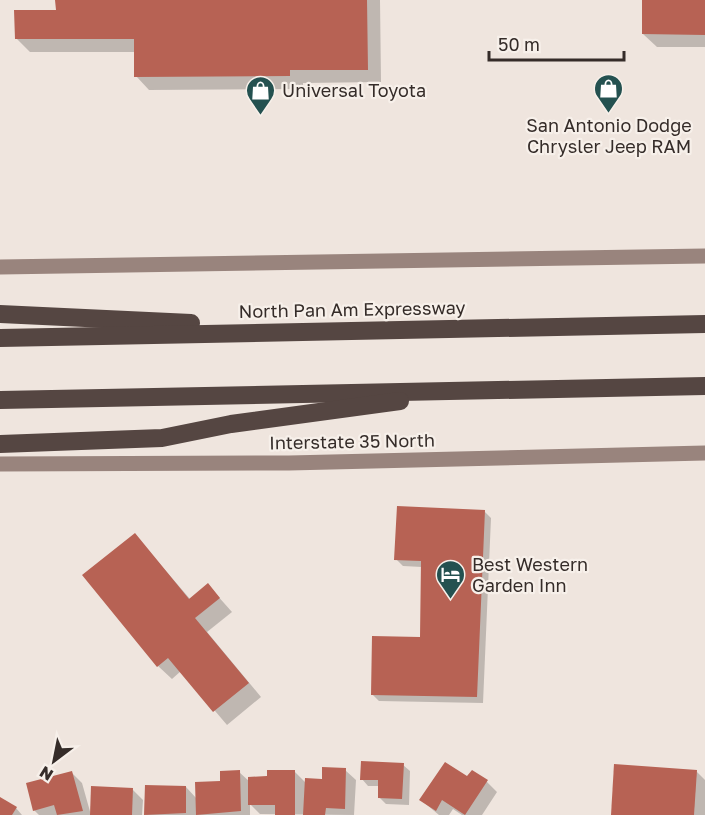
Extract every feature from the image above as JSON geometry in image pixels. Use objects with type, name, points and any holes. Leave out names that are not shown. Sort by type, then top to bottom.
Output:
[{"type":"highway","points":[[0,314],[325,330]]},
{"type":"highway","points":[[612,324],[705,317]]},
{"type":"highway","name":"North Pan Am Expressway","points":[[0,338],[612,324],[705,324]]},
{"type":"highway","points":[[0,400],[705,386]]},
{"type":"highway","points":[[0,444],[162,438],[231,424],[367,407],[450,391]]},
{"type":"main road","points":[[0,267],[705,256]]},
{"type":"main road","name":"Interstate 35 North","points":[[0,464],[301,462],[705,453]]},
{"type":"building","points":[[55,0],[367,0],[368,70],[290,70],[290,76],[134,77],[134,39],[15,39],[14,10],[56,10]]},
{"type":"building","points":[[642,0],[705,0],[705,35],[642,34]]},
{"type":"building","name":"Best Western Garden Inn","points":[[397,506],[485,510],[477,697],[371,695],[372,636],[420,637],[421,561],[394,560]]},
{"type":"building","points":[[135,533],[189,599],[208,583],[220,598],[195,618],[249,683],[213,712],[168,658],[157,667],[82,575]]},
{"type":"building","points":[[361,761],[404,763],[402,799],[378,798],[378,780],[360,780]]},
{"type":"building","points":[[445,762],[467,776],[472,770],[488,780],[465,815],[442,800],[436,811],[419,800]]},
{"type":"building","points":[[614,764],[697,770],[694,815],[611,815]]},
{"type":"building","points":[[322,767],[346,768],[345,809],[326,808],[325,815],[303,815],[305,778],[322,779]]},
{"type":"building","points":[[240,770],[241,811],[196,815],[195,782],[220,781],[220,771]]},
{"type":"building","points":[[267,770],[295,770],[295,815],[275,815],[275,805],[248,805],[248,777],[267,776]]},
{"type":"building","points":[[72,771],[83,811],[57,815],[54,805],[33,811],[26,783]]},
{"type":"building","points":[[145,785],[186,786],[186,813],[144,815]]},
{"type":"building","points":[[91,786],[133,788],[132,815],[90,815]]},
{"type":"building","points":[[0,797],[17,807],[12,815],[0,815]]},
{"type":"place","name":"San Antonio Dodge Chrysler Jeep RAM","points":[[609,114]]},
{"type":"place","name":"Universal Toyota","points":[[261,116]]},
{"type":"place","name":"Best Western Garden Inn","points":[[451,600]]}]
